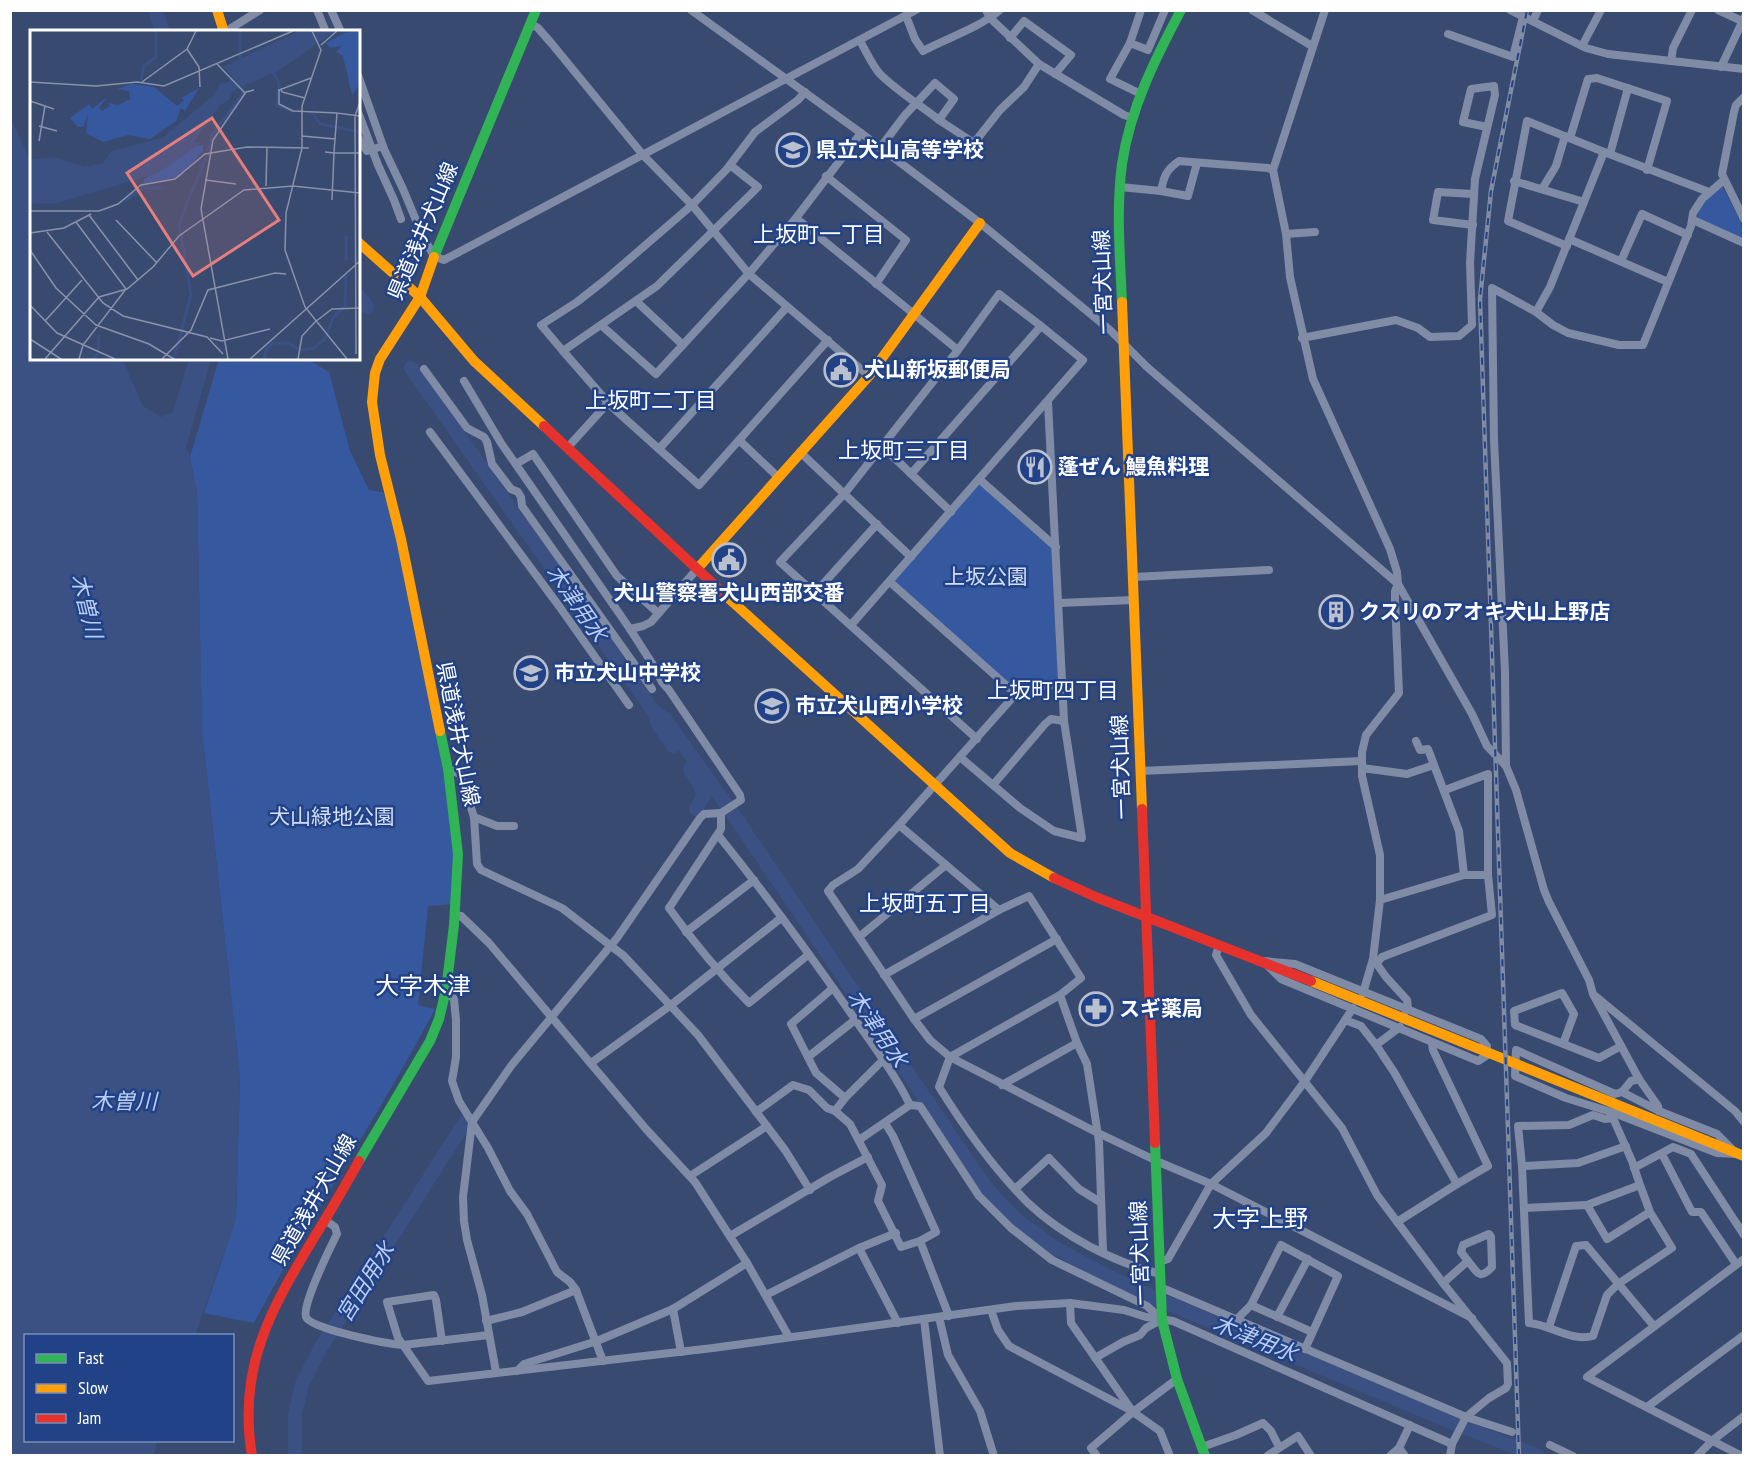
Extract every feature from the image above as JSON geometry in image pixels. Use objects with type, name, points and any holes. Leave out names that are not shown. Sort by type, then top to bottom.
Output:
[{"type":"main road","points":[[217,10],[223,30]]},
{"type":"main road","name":"一宮犬山線","points":[[1181,10],[1140,94],[1125,152],[1120,187],[1122,322],[1162,1320],[1177,1379],[1203,1451]]},
{"type":"main road","name":"県道浅井犬山線","points":[[252,1455],[249,1411],[252,1376],[258,1348],[278,1301],[430,1041],[446,990],[455,915],[458,854],[448,769],[401,539],[380,455],[372,402],[375,373],[380,359],[420,297],[434,256],[532,15]]},
{"type":"main road","points":[[698,568],[869,376],[981,224]]},
{"type":"main road","points":[[360,244],[420,297],[474,362],[934,786],[1010,853],[1044,874],[1145,917],[1263,961],[1740,1155]]},
{"type":"street","points":[[227,30],[260,10]]},
{"type":"street","points":[[317,10],[325,30]]},
{"type":"street","points":[[331,10],[340,30]]},
{"type":"street","points":[[691,10],[861,133],[981,224],[1124,343],[1147,367],[1398,584]]},
{"type":"street","points":[[360,81],[383,146],[423,237],[434,256],[444,260],[916,10]]},
{"type":"street","points":[[986,10],[990,18],[1039,64],[1133,118]]},
{"type":"street","points":[[906,16],[915,39],[923,51],[990,18],[1000,10]]},
{"type":"street","points":[[1140,94],[1110,79],[1130,43],[1141,10]]},
{"type":"street","points":[[1130,43],[1148,51],[1166,10]]},
{"type":"street","points":[[1252,10],[1312,46]]},
{"type":"street","points":[[1325,10],[1273,170],[1286,234],[1290,277],[1313,379],[1390,549],[1398,584],[1472,714],[1487,746],[1506,766],[1516,790],[1544,890],[1589,980],[1593,994],[1659,1111]]},
{"type":"street","points":[[1510,10],[1582,46],[1608,54],[1743,69]]},
{"type":"street","points":[[1533,21],[1538,10]]},
{"type":"street","points":[[1582,46],[1601,10]]},
{"type":"street","points":[[1671,61],[1673,48],[1692,10]]},
{"type":"street","points":[[1718,10],[1735,14],[1742,19],[1721,67]]},
{"type":"street","points":[[532,15],[538,28],[643,155],[692,205],[749,274],[869,376]]},
{"type":"street","points":[[1448,34],[1513,57],[1523,17]]},
{"type":"street","points":[[1010,38],[1024,21],[1071,55],[1055,74]]},
{"type":"street","points":[[860,41],[879,73],[939,120],[974,143],[1000,110],[1024,87],[1039,64]]},
{"type":"street","points":[[1542,189],[1556,166],[1568,137],[1587,79],[1597,78],[1667,101],[1647,170]]},
{"type":"street","points":[[880,148],[905,114],[935,83],[954,99],[939,120]]},
{"type":"street","points":[[1302,338],[1396,320],[1418,328],[1430,337],[1459,336],[1472,325],[1470,263],[1474,194],[1495,95],[1494,86],[1471,89],[1463,122],[1487,127]]},
{"type":"street","points":[[1536,312],[1550,287],[1606,153],[1628,88]]},
{"type":"street","points":[[805,92],[798,100],[755,132],[730,165],[692,205],[605,280],[577,302],[541,325],[608,403],[699,485],[828,340]]},
{"type":"street","points":[[1743,97],[1734,112],[1722,174],[1743,219]]},
{"type":"street","points":[[1734,112],[1743,113]]},
{"type":"street","points":[[360,117],[401,219]]},
{"type":"street","points":[[1668,282],[1621,261],[1508,221],[1527,122],[1709,192]]},
{"type":"street","points":[[602,324],[656,374],[749,274],[796,218],[861,133]]},
{"type":"street","points":[[360,140],[367,151],[383,146]]},
{"type":"street","points":[[1161,191],[1164,175],[1179,161],[1273,170]]},
{"type":"street","points":[[1120,187],[1188,196],[1197,163]]},
{"type":"street","points":[[563,351],[657,286],[758,187],[730,165]]},
{"type":"street","points":[[826,176],[906,240],[876,284]]},
{"type":"street","points":[[1506,766],[1505,672],[1494,440],[1492,288],[1568,333],[1619,345],[1642,345],[1688,235],[1693,213],[1701,199],[1725,180]]},
{"type":"street","points":[[1514,181],[1584,202]]},
{"type":"street","points":[[1473,225],[1433,220],[1438,192],[1474,194]]},
{"type":"street","points":[[1621,261],[1642,214],[1688,235]]},
{"type":"street","points":[[796,218],[958,350]]},
{"type":"street","points":[[1693,220],[1743,243]]},
{"type":"street","points":[[1286,234],[1315,232]]},
{"type":"street","points":[[851,625],[1083,360],[999,294],[958,350],[845,493],[780,562],[977,739]]},
{"type":"street","points":[[636,302],[683,345]]},
{"type":"street","points":[[658,449],[787,308]]},
{"type":"street","points":[[911,474],[1041,326]]},
{"type":"street","points":[[424,369],[466,428],[484,437],[492,464],[511,489],[518,492],[522,506],[652,689]]},
{"type":"street","points":[[464,381],[483,415],[630,629],[662,682],[740,795],[741,800],[721,813],[704,814],[700,818],[611,946],[511,1066],[472,1122],[464,1197],[464,1221],[496,1372]]},
{"type":"street","points":[[960,757],[1020,808],[1054,831],[1082,838],[1064,720],[1048,402]]},
{"type":"street","points":[[568,447],[608,403]]},
{"type":"street","points":[[430,432],[629,705]]},
{"type":"street","points":[[739,440],[778,477]]},
{"type":"street","points":[[882,446],[951,512]]},
{"type":"street","points":[[800,452],[911,557]]},
{"type":"street","points":[[516,464],[533,454],[617,576],[658,613]]},
{"type":"street","points":[[979,479],[1056,547]]},
{"type":"street","points":[[815,593],[877,524]]},
{"type":"street","points":[[630,629],[644,626],[698,568]]},
{"type":"street","points":[[1134,577],[1269,570]]},
{"type":"street","points":[[890,582],[1016,694]]},
{"type":"street","points":[[1363,993],[1375,961],[1380,900],[1380,855],[1361,764],[1366,735],[1399,693],[1395,601],[1398,584]]},
{"type":"street","points":[[1059,603],[1134,600]]},
{"type":"street","points":[[1062,685],[1023,686],[899,825],[858,868],[828,891],[914,1019],[930,1040],[950,1057],[1096,1132],[1211,1184],[1472,1318]]},
{"type":"street","points":[[993,785],[1045,723],[1051,719],[1064,720]]},
{"type":"street","points":[[1416,741],[1420,750],[1428,748],[1460,831],[1464,875]]},
{"type":"street","points":[[1141,771],[1361,764],[1407,774],[1434,765]]},
{"type":"street","points":[[448,769],[460,774],[474,817],[477,864],[482,870],[562,908],[624,956],[671,1005],[720,1062],[785,1150],[810,1190]]},
{"type":"street","points":[[1375,961],[1492,915],[1488,875],[1488,774],[1445,790]]},
{"type":"street","points":[[721,813],[721,832],[669,908],[716,970],[749,1003],[808,955]]},
{"type":"street","points":[[474,817],[497,826],[514,826]]},
{"type":"street","points":[[899,825],[999,910]]},
{"type":"street","points":[[721,832],[883,1060],[901,1086],[910,1105]]},
{"type":"street","points":[[859,937],[946,865]]},
{"type":"street","points":[[1380,900],[1464,875],[1488,875]]},
{"type":"street","points":[[686,932],[754,880]]},
{"type":"street","points":[[884,975],[999,910],[1029,896],[1081,978],[1060,995],[950,1057],[939,1087],[988,1156],[1015,1189],[1045,1216],[1080,1240],[1103,1252],[1160,1274]]},
{"type":"street","points":[[455,915],[461,916],[489,943],[646,1129],[690,1176],[747,1263],[789,1337]]},
{"type":"street","points":[[591,1064],[671,1005],[781,918]]},
{"type":"street","points":[[914,1019],[1057,939]]},
{"type":"street","points":[[1219,945],[1216,955],[1251,1015],[1342,1128],[1377,1195],[1507,1363],[1508,1384],[1506,1388],[1489,1398],[1466,1417],[1452,1444],[1450,1455]]},
{"type":"street","points":[[1263,961],[1294,964],[1481,1040],[1487,1047],[1486,1056],[1478,1062],[1432,1044],[1400,1028],[1281,979],[1263,961]]},
{"type":"street","points":[[1375,961],[1407,1000],[1406,1011]]},
{"type":"street","points":[[833,988],[791,1024],[816,1073],[845,1098]]},
{"type":"street","points":[[446,990],[454,999],[456,1020],[453,1088],[488,1148],[505,1183],[527,1214],[557,1272],[576,1290],[603,1361]]},
{"type":"street","points":[[1563,1044],[1574,1014],[1562,993],[1514,1011],[1515,1025],[1563,1044],[1599,1058],[1621,1046]]},
{"type":"street","points":[[1593,994],[1735,1112],[1743,1122]]},
{"type":"street","points":[[1060,995],[1087,1064],[1099,1142],[1103,1252]]},
{"type":"street","points":[[1159,1262],[1168,1259],[1211,1184],[1266,1133],[1305,1081],[1353,1008]]},
{"type":"street","points":[[808,1057],[855,1020]]},
{"type":"street","points":[[1345,1020],[1361,1026],[1376,1045],[1394,1072],[1457,1184]]},
{"type":"street","points":[[1376,1045],[1400,1028]]},
{"type":"street","points":[[1002,1084],[1077,1043]]},
{"type":"street","points":[[1396,1222],[1488,1166],[1432,1050],[1432,1044]]},
{"type":"street","points":[[1639,1079],[1631,1081],[1622,1092],[1615,1094],[1516,1050],[1515,1076],[1566,1098],[1717,1153],[1740,1155]]},
{"type":"street","points":[[835,1111],[883,1060]]},
{"type":"street","points":[[756,1112],[793,1085],[809,1090],[827,1108],[835,1111],[850,1124],[882,1185],[878,1201],[902,1247],[936,1232],[885,1123]]},
{"type":"street","points":[[1622,1092],[1659,1111],[1717,1134],[1740,1155]]},
{"type":"street","points":[[859,1140],[910,1105],[920,1106],[979,1196],[1011,1228],[1052,1260],[1147,1306],[1162,1320]]},
{"type":"street","points":[[1593,1115],[1605,1119],[1613,1115],[1650,1212],[1672,1248],[1618,1284],[1606,1295],[1593,1336],[1582,1339],[1549,1327],[1528,1323],[1522,1166],[1518,1126],[1569,1125],[1593,1115]]},
{"type":"street","points":[[690,1176],[767,1126]]},
{"type":"street","points":[[1522,1166],[1578,1163],[1626,1146]]},
{"type":"street","points":[[1634,1168],[1673,1147],[1691,1154],[1743,1235]]},
{"type":"street","points":[[1662,1154],[1692,1212],[1701,1212],[1736,1264]]},
{"type":"street","points":[[729,1236],[868,1157]]},
{"type":"street","points":[[1015,1189],[1049,1158],[1079,1189],[1100,1202]]},
{"type":"street","points":[[1524,1208],[1587,1205],[1640,1185]]},
{"type":"street","points":[[1587,1205],[1607,1239],[1650,1212]]},
{"type":"street","points":[[325,1220],[335,1227],[337,1234],[307,1305],[305,1315],[308,1321],[342,1333],[403,1345],[489,1335]]},
{"type":"street","points":[[766,1295],[859,1248],[896,1233]]},
{"type":"street","points":[[1489,1234],[1492,1267],[1482,1275],[1468,1261],[1460,1248],[1489,1234]]},
{"type":"street","points":[[920,1241],[949,1316]]},
{"type":"street","points":[[1236,1320],[1251,1305],[1281,1245],[1338,1276],[1305,1349]]},
{"type":"street","points":[[1549,1327],[1576,1246],[1586,1245],[1653,1325]]},
{"type":"street","points":[[859,1248],[898,1323]]},
{"type":"street","points":[[1277,1317],[1308,1259]]},
{"type":"street","points":[[1742,1455],[1587,1377],[1743,1259]]},
{"type":"street","points":[[1443,1283],[1468,1261]]},
{"type":"street","points":[[516,1372],[524,1364],[597,1341],[673,1309],[747,1263]]},
{"type":"street","points":[[1160,1287],[1466,1417],[1512,1432]]},
{"type":"street","points":[[486,1321],[522,1312],[576,1290]]},
{"type":"street","points":[[442,1341],[434,1295],[387,1302],[394,1328],[428,1381],[681,1352],[991,1310],[1070,1303],[1124,1310],[1173,1321],[1452,1444]]},
{"type":"street","points":[[1070,1303],[1071,1323],[1133,1412]]},
{"type":"street","points":[[1251,1305],[1312,1332]]},
{"type":"street","points":[[673,1309],[681,1352]]},
{"type":"street","points":[[991,1310],[998,1330],[1009,1346],[1133,1412],[1160,1431],[1170,1455]]},
{"type":"street","points":[[939,1317],[948,1355],[980,1411],[994,1455]]},
{"type":"street","points":[[924,1319],[940,1455]]},
{"type":"street","points":[[1095,1358],[1140,1335],[1146,1328],[1162,1320]]},
{"type":"street","points":[[1647,1407],[1743,1335]]},
{"type":"street","points":[[1097,1455],[1091,1448],[1177,1379]]},
{"type":"street","points":[[1697,1455],[1743,1416]]},
{"type":"street","points":[[1203,1451],[1263,1423],[1271,1431],[1279,1447]]},
{"type":"street","points":[[1390,1455],[1399,1448],[1410,1425]]},
{"type":"street","points":[[1267,1455],[1298,1436],[1311,1455]]},
{"type":"street","points":[[1550,1444],[1574,1455]]},
{"type":"street","points":[[1399,1448],[1405,1455]]},
{"type":"green space","points":[[1721,187],[1741,222],[1743,240],[1698,220],[1701,205]]},
{"type":"green space","name":"犬山緑地公園","points":[[219,360],[309,360],[329,372],[350,451],[369,490],[391,494],[458,854],[455,904],[428,906],[418,1005],[435,1009],[254,1323],[204,1313],[236,1218],[240,1077],[202,731],[197,493],[190,457]]},
{"type":"green space","name":"上坂公園","points":[[979,479],[1056,547],[1061,685],[1023,686],[1016,694],[890,582]]},
{"type":"water","name":"木曽川","points":[[10,117],[30,161],[30,360],[122,360],[143,406],[161,417],[173,412],[189,360],[211,360],[186,448],[197,493],[202,731],[240,1077],[236,1218],[195,1334],[24,1334],[24,1442],[158,1442],[153,1455],[11,1455]]},
{"type":"waterway","name":"木津用水","points":[[155,10],[162,30]]},
{"type":"waterway","name":"木津用水","points":[[360,298],[367,307]]},
{"type":"waterway","name":"木津用水","points":[[411,368],[654,712],[665,719],[731,811],[977,1175],[1018,1221],[1054,1247],[1141,1292],[1458,1425],[1538,1456]]},
{"type":"waterway","name":"宮田用水","points":[[654,712],[658,724],[673,746]]},
{"type":"waterway","name":"宮田用水","points":[[690,769],[704,795],[696,809]]},
{"type":"waterway","name":"宮田用水","points":[[295,1456],[295,1414],[302,1384],[320,1349],[467,1119]]},
{"type":"railway","points":[[1519,1456],[1480,299],[1491,191],[1527,10]]},
{"type":"traffic: fast","points":[[434,257],[536,10]]},
{"type":"traffic: fast","points":[[1122,302],[1119,198],[1126,144],[1137,104],[1181,10]]},
{"type":"traffic: fast","points":[[359,1161],[430,1041],[439,1019],[446,990],[454,925],[458,854],[448,769],[440,731]]},
{"type":"traffic: fast","points":[[1155,1143],[1162,1320],[1177,1379],[1205,1456]]},
{"type":"traffic: slow","points":[[217,10],[223,30]]},
{"type":"traffic: slow","points":[[698,568],[869,376],[980,223]]},
{"type":"traffic: slow","points":[[360,244],[420,297],[474,361],[544,426]]},
{"type":"traffic: slow","points":[[434,257],[420,297],[380,359],[375,373],[372,402],[380,455],[401,539],[440,731]]},
{"type":"traffic: slow","points":[[1122,302],[1142,809]]},
{"type":"traffic: slow","points":[[725,595],[1010,853],[1054,878]]},
{"type":"traffic: slow","points":[[1311,981],[1744,1156]]},
{"type":"traffic: jam","points":[[544,426],[725,595]]},
{"type":"traffic: jam","points":[[1142,809],[1155,1143]]},
{"type":"traffic: jam","points":[[1054,878],[1098,898],[1311,981]]},
{"type":"traffic: jam","points":[[252,1456],[249,1394],[261,1340],[284,1289],[359,1161]]},
{"type":"place","name":"県立犬山高等学校","points":[[793,150]]},
{"type":"place","name":"犬山新坂郵便局","points":[[841,370]]},
{"type":"place","name":"蓬ぜん 鰻魚料理","points":[[1035,467]]},
{"type":"place","name":"犬山警察署犬山西部交番","points":[[729,560]]},
{"type":"place","name":"クスリのアオキ犬山上野店","points":[[1336,612]]},
{"type":"place","name":"市立犬山中学校","points":[[531,673]]},
{"type":"place","name":"市立犬山西小学校","points":[[772,706]]},
{"type":"place","name":"スギ薬局","points":[[1096,1009]]},
{"type":"district","name":"上坂町一丁目","points":[[819,234]]},
{"type":"district","name":"上坂町二丁目","points":[[651,400]]},
{"type":"district","name":"上坂町三丁目","points":[[904,450]]},
{"type":"district","name":"上坂町四丁目","points":[[1053,690]]},
{"type":"district","name":"上坂町五丁目","points":[[925,903]]},
{"type":"district","name":"大字木津","points":[[423,986]]},
{"type":"district","name":"大字上野","points":[[1260,1219]]}]
